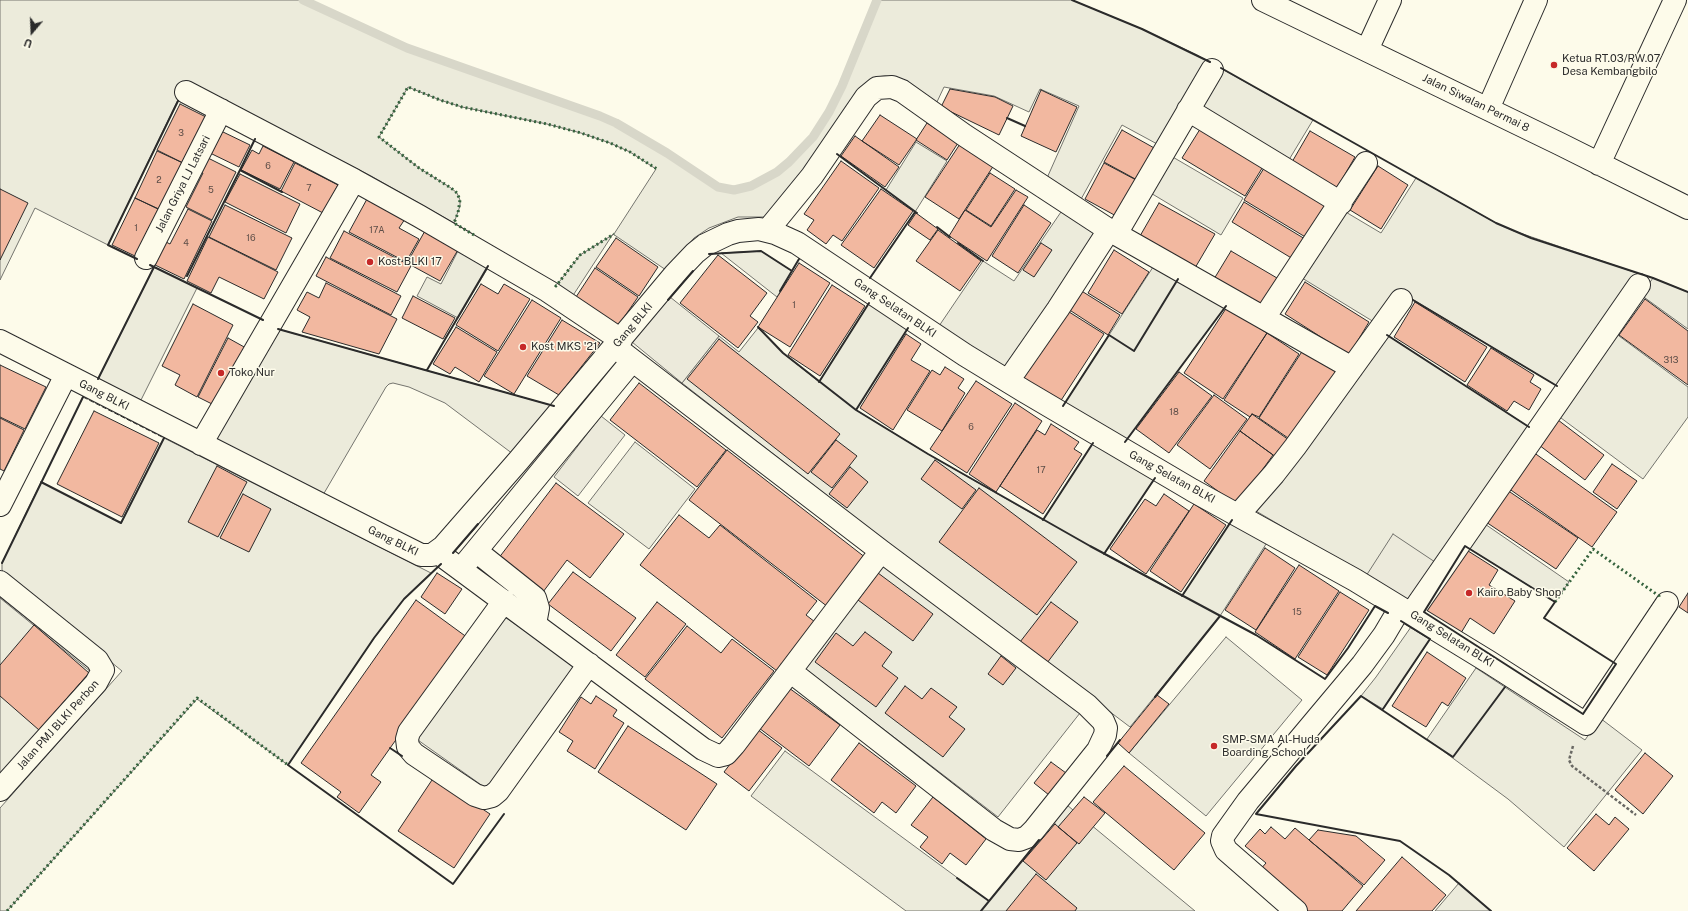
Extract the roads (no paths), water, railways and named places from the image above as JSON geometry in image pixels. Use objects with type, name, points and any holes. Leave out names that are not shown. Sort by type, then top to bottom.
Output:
[{"type":"street","name":"Jalan Siwalan Permai 8","points":[[1263,0],[1688,208]]},
{"type":"street","points":[[1367,50],[1390,0]]},
{"type":"street","points":[[1488,109],[1536,0]]},
{"type":"street","points":[[1599,164],[1675,0]]},
{"type":"street","points":[[1008,381],[1113,232],[1212,70]]},
{"type":"street","points":[[763,230],[812,176],[866,97],[877,88],[884,86],[892,87],[902,91],[970,139],[1113,232],[1352,368]]},
{"type":"street","points":[[186,92],[354,180],[548,291],[618,343],[632,361],[1097,714],[1103,721],[1106,728],[1103,741],[1098,750],[1034,830],[1027,837],[1018,840],[1010,839],[994,830],[790,672]]},
{"type":"street","name":"Jalan Griya LJ Latsari","points":[[146,258],[221,110]]},
{"type":"street","points":[[1188,110],[1341,203]]},
{"type":"street","points":[[1264,318],[1366,163]]},
{"type":"street","points":[[201,444],[354,180]]},
{"type":"street","name":"Gang BLKI","points":[[0,342],[421,555],[432,555],[437,552],[519,460],[675,274],[695,253],[717,238],[738,230],[763,230]]},
{"type":"street","name":"Gang Selatan BLKI","points":[[763,230],[797,243],[965,355],[1179,482],[1239,514],[1355,580],[1586,724],[1667,603]]},
{"type":"street","points":[[1287,908],[1226,850],[1222,841],[1223,836],[1248,801],[1362,665],[1384,635],[1406,611],[1639,285]]},
{"type":"street","points":[[1239,514],[1278,469],[1401,300]]},
{"type":"street","points":[[461,569],[632,361]]},
{"type":"street","points":[[0,505],[66,375]]},
{"type":"street","points":[[476,551],[535,598],[538,608],[535,624]]},
{"type":"street","points":[[437,552],[703,749],[718,756],[726,754],[734,745],[881,551]]},
{"type":"street","name":"Jalan PMJ BLKI Perbon","points":[[0,582],[97,660],[103,670],[96,683],[0,790]]},
{"type":"street","points":[[504,601],[409,732],[407,739],[408,747],[414,754],[475,795],[484,798],[492,796],[498,791],[589,664]]},
{"type":"waterway","points":[[303,0],[407,48],[616,123],[667,153],[718,187],[734,190],[751,186],[777,172],[813,137],[829,112],[842,86],[877,0]]},
{"type":"place","name":"Ketua RT.03/RW.07 Desa Kembangbilo","points":[[1554,65]]},
{"type":"place","name":"Kost BLKI 17","points":[[370,262]]},
{"type":"place","name":"Kost MKS '21","points":[[523,347]]},
{"type":"place","name":"Toko Nur","points":[[221,373]]},
{"type":"place","name":"Kairo Baby Shop","points":[[1469,593]]},
{"type":"place","name":"SMP-SMA Al-Huda Boarding School","points":[[1214,746]]}]
